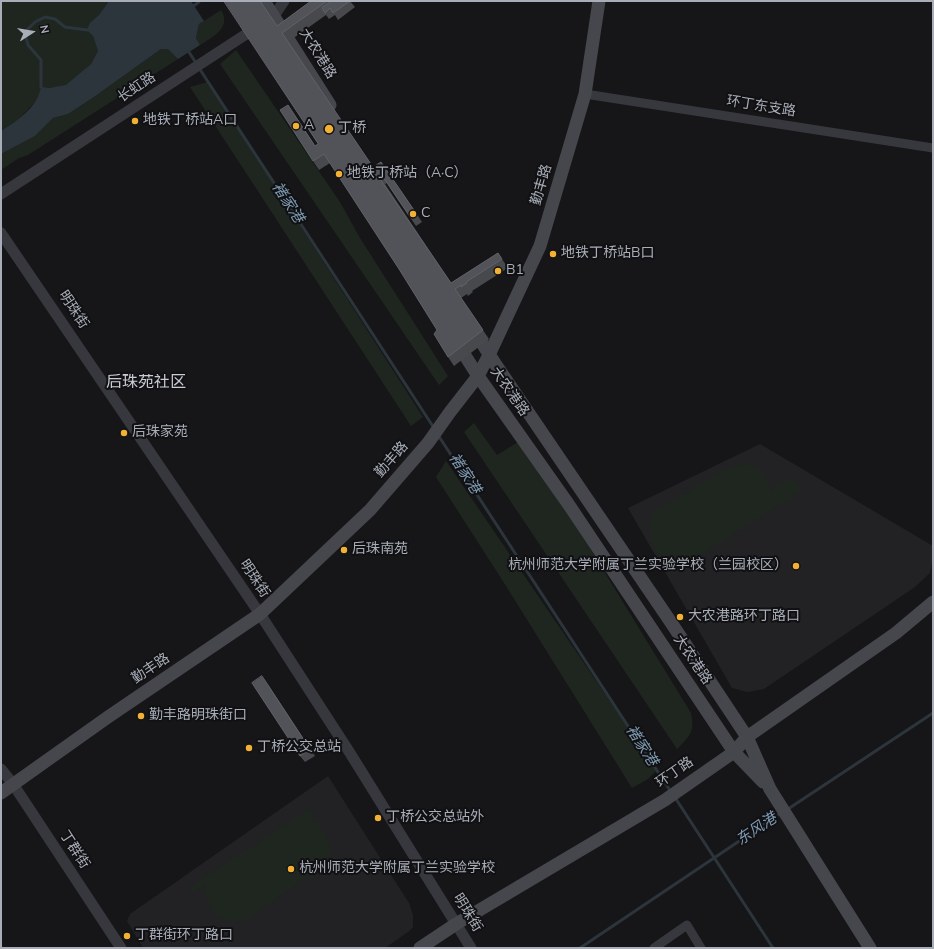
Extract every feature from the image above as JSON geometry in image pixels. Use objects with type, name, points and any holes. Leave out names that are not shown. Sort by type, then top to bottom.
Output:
[{"type":"main road","name":"大农港路","points":[[264,1],[337,116]]},
{"type":"main road","name":"勤丰路","points":[[1,792],[108,717],[260,614],[370,510],[428,443],[478,376],[490,355],[540,246],[585,94],[599,1]]},
{"type":"main road","points":[[248,14],[264,41]]},
{"type":"main road","name":"大农港路","points":[[468,322],[747,737],[770,789],[870,948]]},
{"type":"main road","name":"大农港路","points":[[448,330],[478,376],[569,505],[734,752],[770,789]]},
{"type":"main road","name":"环丁路","points":[[420,948],[456,924],[665,800],[704,774],[734,752],[747,737],[896,633],[933,602]]},
{"type":"street","name":"长虹路","points":[[1,194],[274,16],[284,1]]},
{"type":"street","name":"环丁东支路","points":[[585,94],[933,148]]},
{"type":"street","name":"明珠街","points":[[1,233],[260,614],[472,948]]},
{"type":"street","name":"丁群街","points":[[1,769],[13,784],[121,948]]},
{"type":"street","points":[[656,947],[687,925],[701,948]]},
{"type":"shaded area","points":[[1,1],[109,1],[100,14],[93,36],[98,51],[91,64],[66,86],[49,88],[39,95],[35,102],[19,119],[1,131]]},
{"type":"shaded area","points":[[109,1],[191,1],[204,21],[199,24],[196,38],[200,45],[178,59],[168,49],[161,49],[68,114],[53,118],[35,136],[1,154],[1,131],[26,113],[35,101],[41,87],[49,88],[66,85],[91,64],[98,51],[93,36],[87,30],[90,23],[99,15]]},
{"type":"shaded area","points":[[221,10],[224,16],[224,22],[220,31],[200,45],[196,38],[199,24]]},
{"type":"shaded area","points":[[161,49],[168,49],[178,59],[28,155],[19,158],[1,170],[1,154],[35,136],[53,118],[68,114]]},
{"type":"shaded area","points":[[236,50],[340,202],[360,238],[448,376],[439,385],[220,64]]},
{"type":"shaded area","points":[[208,82],[423,417],[411,426],[190,87]]},
{"type":"shaded area","points":[[474,423],[497,455],[523,439],[691,713],[692,729],[685,741],[677,749],[464,432]]},
{"type":"shaded area","name":"杭州师范大学附属丁兰实验学校（兰园校区）","points":[[760,444],[933,546],[933,558],[930,573],[915,587],[764,689],[747,692],[732,688],[628,508]]},
{"type":"shaded area","points":[[446,461],[657,770],[648,779],[632,788],[436,477]]},
{"type":"shaded area","points":[[744,464],[754,466],[759,469],[765,476],[771,490],[793,477],[802,490],[671,574],[665,565],[671,560],[661,557],[652,544],[649,534],[649,523],[654,512],[723,470]]},
{"type":"shaded area","name":"杭州师范大学附属丁兰实验学校","points":[[328,776],[409,903],[413,915],[413,927],[408,932],[385,948],[143,948],[127,921],[130,914]]},
{"type":"shaded area","points":[[312,807],[315,813],[309,817],[318,823],[325,832],[330,848],[329,857],[324,865],[246,920],[237,922],[229,921],[216,915],[208,902],[205,885],[192,893],[188,888]]},
{"type":"building","name":"丁桥","points":[[224,1],[260,1],[277,26],[311,1],[327,1],[282,33],[373,167],[381,162],[416,213],[410,217],[381,174],[378,176],[451,283],[498,253],[502,259],[466,282],[467,283],[461,287],[461,285],[455,289],[483,330],[448,357],[434,334],[437,330],[324,154],[313,161],[280,110],[288,105],[315,146],[318,144]]},
{"type":"building","points":[[332,1],[350,1],[333,13],[330,8],[325,13],[322,8]]},
{"type":"building","points":[[262,676],[310,749],[300,756],[252,683]]},
{"type":"waterway","points":[[192,7],[199,2]]},
{"type":"waterway","points":[[41,87],[41,60],[28,45],[26,37],[27,30],[35,22],[45,17],[55,19],[65,27],[87,30]]},
{"type":"waterway","name":"褚家港","points":[[187,49],[196,63]]},
{"type":"waterway","name":"褚家港","points":[[199,68],[434,428]]},
{"type":"waterway","name":"褚家港","points":[[438,435],[671,792]]},
{"type":"waterway","name":"东风港","points":[[788,809],[933,713]]},
{"type":"waterway","name":"褚家港","points":[[674,796],[773,948]]},
{"type":"waterway","name":"东风港","points":[[580,948],[781,813]]},
{"type":"place","name":"地铁丁桥站A口","points":[[135,121]]},
{"type":"place","name":"A","points":[[296,126]]},
{"type":"place","name":"丁桥","points":[[329,129]]},
{"type":"place","name":"地铁丁桥站（A·C）","points":[[339,174]]},
{"type":"place","name":"C","points":[[413,214]]},
{"type":"place","name":"地铁丁桥站B口","points":[[553,254]]},
{"type":"place","name":"B1","points":[[498,271]]},
{"type":"place","name":"后珠家苑","points":[[124,433]]},
{"type":"place","name":"后珠南苑","points":[[344,550]]},
{"type":"place","name":"杭州师范大学附属丁兰实验学校（兰园校区）","points":[[796,566]]},
{"type":"place","name":"大农港路环丁路口","points":[[680,617]]},
{"type":"place","name":"勤丰路明珠街口","points":[[141,716]]},
{"type":"place","name":"丁桥公交总站","points":[[249,748]]},
{"type":"place","name":"丁桥公交总站外","points":[[378,818]]},
{"type":"place","name":"杭州师范大学附属丁兰实验学校","points":[[291,869]]},
{"type":"place","name":"丁群街环丁路口","points":[[127,936]]},
{"type":"district","name":"后珠苑社区","points":[[146,383]]}]
